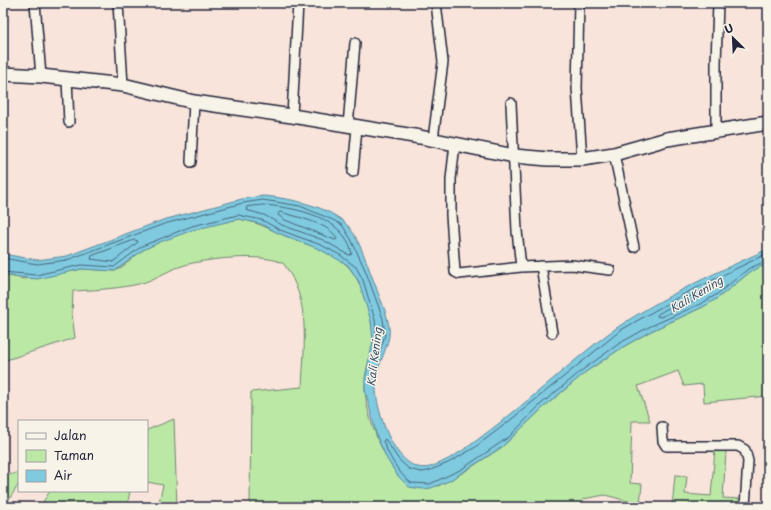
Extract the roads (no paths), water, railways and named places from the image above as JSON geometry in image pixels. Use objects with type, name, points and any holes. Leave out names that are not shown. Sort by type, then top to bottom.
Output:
[{"type":"main road","points":[[3,74],[41,76],[122,85],[194,102],[433,139],[514,156],[548,159],[582,159],[614,154],[666,139],[768,123]]},
{"type":"street","points":[[35,3],[41,76]]},
{"type":"street","points":[[118,3],[122,85]]},
{"type":"street","points":[[292,116],[298,3]]},
{"type":"street","points":[[433,139],[443,62],[436,3]]},
{"type":"street","points":[[579,3],[577,88],[582,159]]},
{"type":"street","points":[[716,130],[718,3]]},
{"type":"street","points":[[353,172],[352,127],[355,43]]},
{"type":"street","points":[[67,79],[69,122]]},
{"type":"street","points":[[191,162],[194,102]]},
{"type":"street","points":[[511,103],[517,231],[521,267]]},
{"type":"street","points":[[455,144],[451,194],[455,272],[459,274],[521,267],[572,265],[610,270]]},
{"type":"street","points":[[614,154],[634,247]]},
{"type":"street","points":[[542,266],[552,333]]},
{"type":"street","points":[[662,427],[663,441],[666,446],[738,446],[745,450],[748,461],[745,507]]},
{"type":"water","name":"Kali Kening","points":[[263,196],[297,201],[321,208],[341,220],[353,233],[364,256],[389,324],[389,336],[378,369],[376,382],[377,400],[380,414],[392,442],[400,454],[409,463],[421,467],[433,466],[441,463],[469,446],[518,409],[600,340],[638,314],[681,290],[768,249],[768,263],[750,272],[718,298],[703,307],[651,331],[623,347],[587,371],[544,407],[502,447],[449,481],[431,488],[423,489],[409,487],[398,476],[387,459],[377,437],[365,390],[365,379],[373,341],[371,321],[359,282],[348,265],[319,249],[278,233],[261,224],[239,219],[193,230],[160,242],[143,250],[115,271],[82,269],[37,279],[3,275],[3,254],[37,260],[67,256],[163,220],[242,199]]}]
